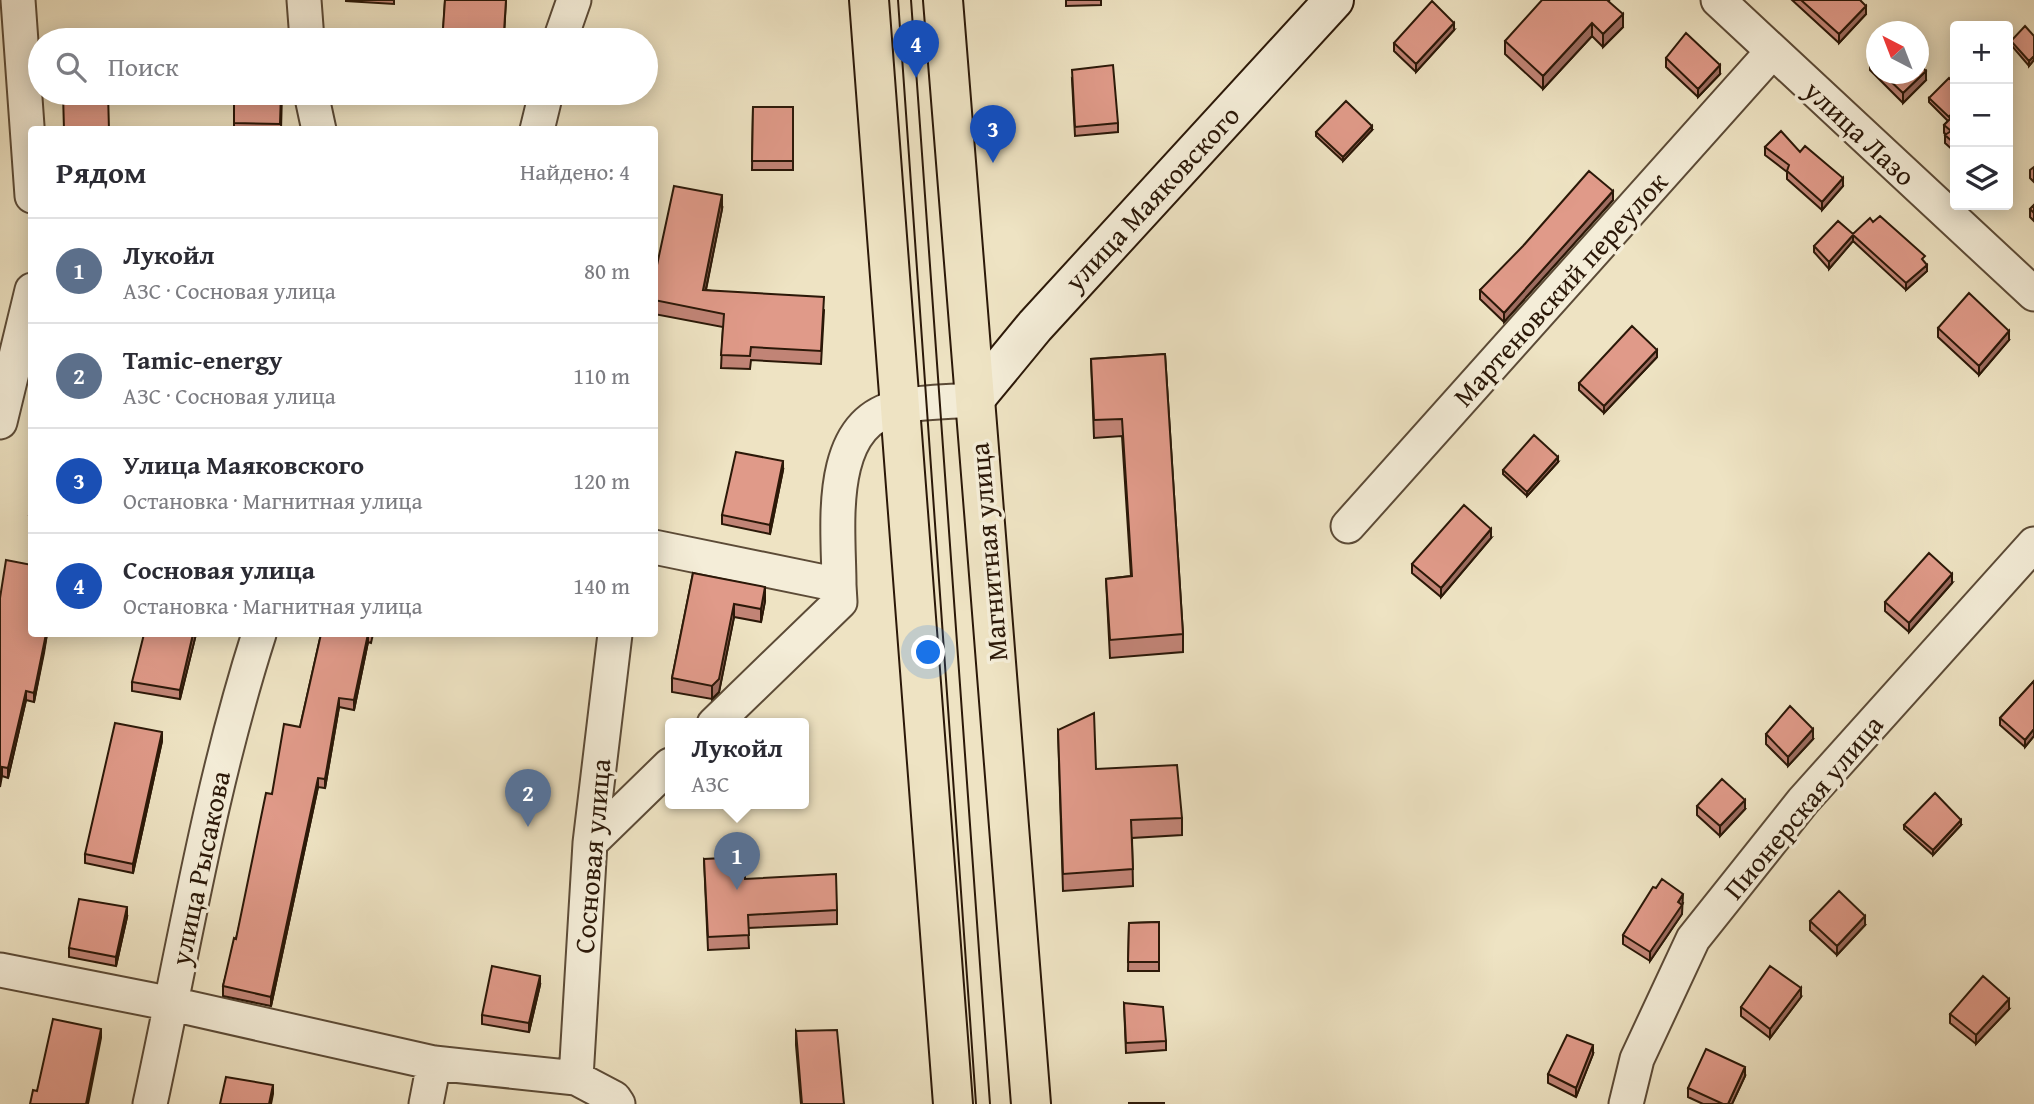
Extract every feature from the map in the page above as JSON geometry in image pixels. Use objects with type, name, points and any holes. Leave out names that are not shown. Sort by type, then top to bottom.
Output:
[{"type":"main road","points":[[869,0],[953,1104]]},
{"type":"main road","name":"Магнитная улица","points":[[943,0],[974,400],[1013,840],[1031,1104]]},
{"type":"main road","name":"улица Маяковского","points":[[974,400],[1035,326],[1334,0]]},
{"type":"street","points":[[18,0],[28,140]]},
{"type":"street","points":[[304,0],[306,28]]},
{"type":"street","points":[[564,28],[574,0]]},
{"type":"street","name":"улица Лазо","points":[[1718,0],[2034,293]]},
{"type":"street","name":"Мартеновский переулок","points":[[1348,526],[1772,52]]},
{"type":"street","points":[[314,105],[318,126]]},
{"type":"street","points":[[538,126],[543,105]]},
{"type":"street","points":[[0,422],[28,306]]},
{"type":"street","points":[[720,718],[840,602],[841,470],[851,444],[862,429],[876,416],[898,407],[974,400]]},
{"type":"street","name":"Пионерская улица","points":[[1626,1104],[1637,1059],[1693,939],[1803,802],[2034,544]]},
{"type":"street","points":[[658,548],[839,585]]},
{"type":"street","name":"улица Рысакова","points":[[149,1104],[224,755],[258,637]]},
{"type":"street","name":"Сосновая улица","points":[[576,1078],[590,843],[615,637]]},
{"type":"street","points":[[590,843],[665,770]]},
{"type":"street","points":[[0,970],[172,1004],[434,1063],[576,1078],[614,1098],[618,1104]]},
{"type":"street","points":[[426,1104],[434,1063]]},
{"type":"building","points":[[445,0],[506,0],[504,28],[443,28]]},
{"type":"building","points":[[1542,0],[1607,0],[1623,14],[1603,34],[1592,23],[1543,76],[1505,41]]},
{"type":"building","points":[[1801,0],[1860,0],[1866,6],[1839,34]]},
{"type":"building","points":[[1432,1],[1454,23],[1416,64],[1394,43]]},
{"type":"building","points":[[2025,26],[2034,36],[2034,56],[2029,61],[2013,43],[2013,39]]},
{"type":"building","points":[[1686,33],[1720,65],[1698,89],[1666,58]]},
{"type":"building","points":[[1113,65],[1118,123],[1075,127],[1072,70]]},
{"type":"building","points":[[1949,78],[1950,79],[1949,117],[1929,98]]},
{"type":"building","points":[[1894,84],[1912,84],[1903,93]]},
{"type":"building","points":[[1346,101],[1372,126],[1343,157],[1316,132]]},
{"type":"building","points":[[63,105],[108,105],[109,126],[64,126]]},
{"type":"building","points":[[234,105],[281,105],[280,124],[234,123]]},
{"type":"building","points":[[753,107],[793,107],[793,161],[752,161]]},
{"type":"building","points":[[1950,119],[1950,130],[1944,125]]},
{"type":"building","points":[[1781,131],[1800,152],[1805,146],[1843,178],[1822,202],[1787,171],[1789,165],[1765,147]]},
{"type":"building","points":[[1589,171],[1613,191],[1504,313],[1480,290]]},
{"type":"building","points":[[674,186],[722,195],[703,290],[824,297],[821,351],[751,347],[750,356],[721,355],[724,314],[658,301],[658,260]]},
{"type":"building","points":[[1880,216],[1925,256],[1922,259],[1927,265],[1906,283],[1853,235],[1829,262],[1814,246],[1838,221],[1853,234],[1870,218],[1873,222]]},
{"type":"building","points":[[1969,293],[2009,331],[1979,366],[1938,328]]},
{"type":"building","points":[[1632,326],[1657,350],[1604,406],[1579,383]]},
{"type":"building","points":[[1165,354],[1183,634],[1110,640],[1106,579],[1132,576],[1122,419],[1094,420],[1091,359]]},
{"type":"building","points":[[1534,435],[1558,457],[1527,492],[1503,470]]},
{"type":"building","points":[[736,452],[783,461],[770,525],[722,515]]},
{"type":"building","points":[[1464,505],[1491,529],[1441,588],[1412,564]]},
{"type":"building","points":[[1929,553],[1952,574],[1909,623],[1885,602]]},
{"type":"building","points":[[6,560],[28,564],[28,637],[45,637],[34,693],[26,691],[8,768],[2,767],[0,778],[0,598]]},
{"type":"building","points":[[693,573],[765,587],[761,609],[734,604],[719,679],[712,686],[672,678]]},
{"type":"building","points":[[143,637],[192,637],[180,690],[132,682]]},
{"type":"building","points":[[320,637],[367,637],[354,700],[339,698],[325,779],[318,778],[271,997],[223,986],[234,938],[236,939],[266,793],[272,794],[284,724],[300,727]]},
{"type":"building","points":[[2034,681],[2034,729],[2025,740],[2000,718]]},
{"type":"building","points":[[1790,706],[1813,729],[1788,757],[1766,734]]},
{"type":"building","points":[[1094,713],[1096,769],[1177,765],[1182,818],[1131,820],[1133,869],[1063,874],[1058,730]]},
{"type":"building","points":[[115,723],[162,732],[133,864],[85,854]]},
{"type":"building","points":[[1722,779],[1745,800],[1720,826],[1697,806]]},
{"type":"building","points":[[1935,793],[1961,820],[1933,850],[1904,825]]},
{"type":"building","points":[[744,857],[745,879],[836,874],[837,910],[748,915],[749,935],[708,937],[704,859]]},
{"type":"building","points":[[1662,879],[1683,894],[1678,902],[1682,905],[1650,952],[1623,935],[1653,887],[1656,888]]},
{"type":"building","points":[[1839,891],[1865,916],[1837,946],[1810,921]]},
{"type":"building","points":[[79,899],[127,907],[116,957],[69,948]]},
{"type":"building","points":[[1159,922],[1159,962],[1128,962],[1129,923]]},
{"type":"building","points":[[492,966],[540,976],[529,1023],[482,1015]]},
{"type":"building","points":[[1770,966],[1801,988],[1770,1029],[1741,1007]]},
{"type":"building","points":[[1983,976],[2009,999],[1976,1035],[1950,1014]]},
{"type":"building","points":[[1124,1003],[1163,1007],[1166,1041],[1126,1043]]},
{"type":"building","points":[[53,1019],[101,1029],[86,1104],[30,1104],[33,1090],[37,1091]]},
{"type":"building","points":[[837,1030],[844,1104],[802,1104],[796,1031]]},
{"type":"building","points":[[1567,1035],[1593,1045],[1576,1088],[1548,1074]]},
{"type":"building","points":[[1706,1049],[1745,1067],[1728,1104],[1688,1088]]},
{"type":"building","points":[[226,1077],[273,1085],[269,1104],[220,1104]]},
{"type":"building","points":[[1164,1103],[1164,1104],[1129,1104]]},
{"type":"tram line","points":[[898,0],[976,1104]]},
{"type":"tram line","points":[[911,0],[990,1104]]},
{"type":"place","name":"Сосновая улица","points":[[916,78]]},
{"type":"place","name":"Улица Маяковского","points":[[993,163]]},
{"type":"place","name":"Tamic-energy","points":[[528,827]]},
{"type":"place","name":"Лукойл","points":[[737,890]]}]
